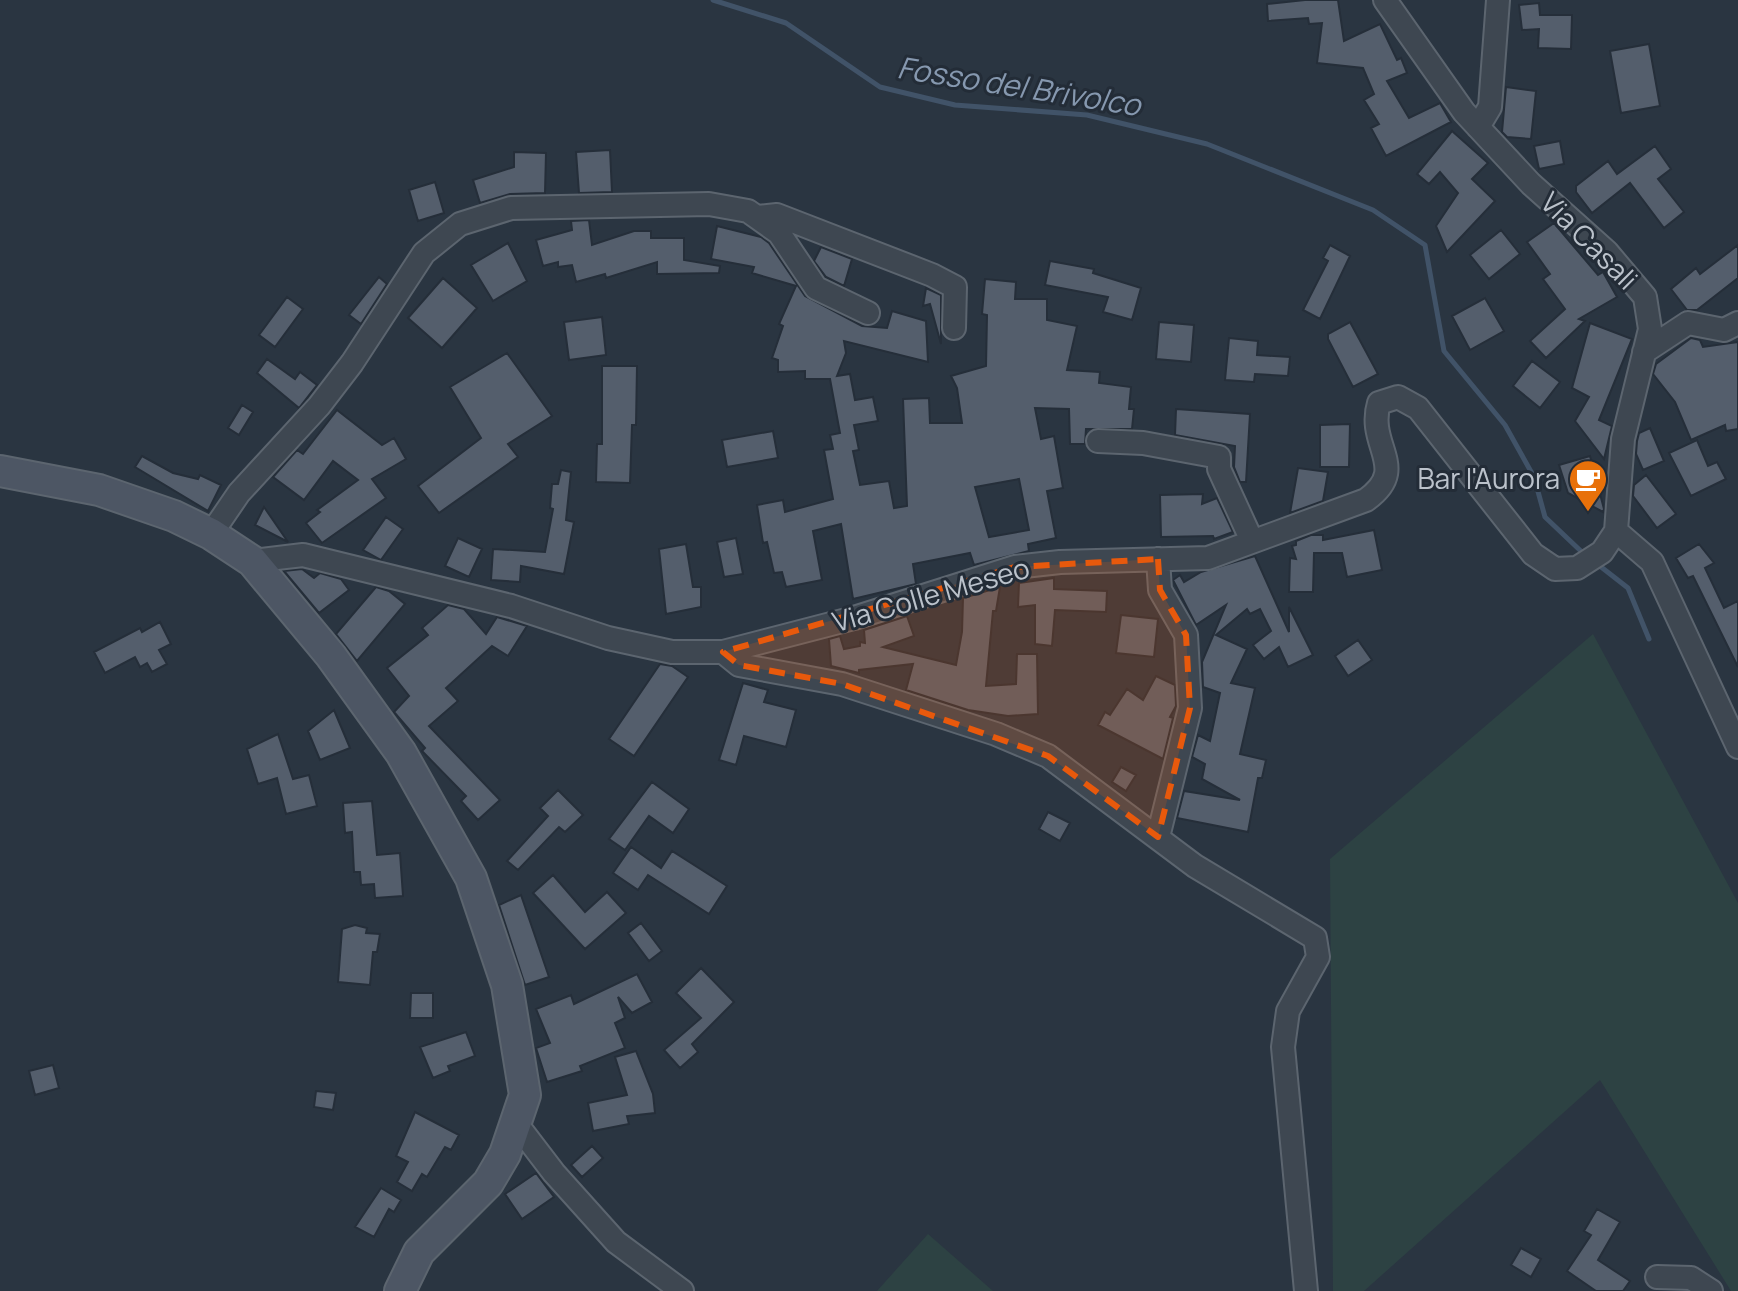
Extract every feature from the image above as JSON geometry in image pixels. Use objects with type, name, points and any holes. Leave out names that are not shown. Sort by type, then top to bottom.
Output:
[{"type":"street","name":"Via Casali","points":[[1385,0],[1425,61],[1478,127],[1531,184],[1607,252],[1645,297],[1650,329],[1623,439],[1616,531]]},
{"type":"street","points":[[1478,127],[1490,107],[1498,0]]},
{"type":"street","points":[[211,534],[239,493],[336,384],[424,253],[460,224],[511,208],[709,204],[748,211],[779,233],[816,288],[868,313]]},
{"type":"street","points":[[757,217],[777,215],[932,275],[955,287],[954,328]]},
{"type":"street","points":[[1644,352],[1688,323],[1724,330],[1738,323]]},
{"type":"street","name":"Via Colle Meseo","points":[[252,561],[303,555],[511,606],[608,638],[672,652],[723,652],[854,618],[1015,567],[1208,558],[1366,500],[1384,488],[1388,472],[1374,420],[1379,403],[1398,397],[1418,408],[1533,554],[1555,569],[1577,568],[1602,552],[1616,531]]},
{"type":"street","points":[[1098,441],[1143,443],[1219,457],[1219,469],[1252,541]]},
{"type":"street","points":[[0,471],[99,490],[174,516],[211,534],[252,561],[331,656],[401,753],[471,878],[507,985],[525,1095],[505,1154],[488,1183],[419,1252],[400,1291]]},
{"type":"street","points":[[1616,531],[1652,562],[1738,747]]},
{"type":"street","points":[[1158,559],[1160,590],[1186,635],[1190,708],[1158,837]]},
{"type":"street","points":[[723,652],[739,665],[842,684],[996,734],[1048,756],[1247,900],[1315,938],[1318,957],[1288,1011],[1283,1047],[1306,1291]]},
{"type":"street","points":[[515,1122],[554,1173],[616,1242],[682,1291]]},
{"type":"street","points":[[1657,1277],[1691,1278],[1711,1291]]},
{"type":"highlighted area","points":[[1158,559],[1160,590],[1186,635],[1190,708],[1158,837],[1048,756],[842,684],[739,665],[723,652],[1015,567]]},
{"type":"green space","points":[[1593,634],[1738,903],[1738,1291],[1731,1291],[1600,1080],[1364,1291],[1333,1291],[1330,859]]},
{"type":"green space","points":[[928,1234],[993,1291],[877,1291]]},
{"type":"building","points":[[1338,0],[1344,41],[1380,24],[1397,60],[1401,58],[1407,73],[1387,81],[1409,118],[1440,103],[1451,122],[1386,156],[1371,128],[1379,124],[1364,100],[1374,94],[1363,68],[1317,63],[1322,23],[1309,24],[1308,18],[1268,21],[1267,4]]},
{"type":"building","points":[[1539,3],[1540,15],[1572,15],[1571,49],[1538,48],[1539,29],[1522,30],[1519,5]]},
{"type":"building","points":[[1649,44],[1660,106],[1621,113],[1610,51]]},
{"type":"building","points":[[1506,87],[1536,91],[1531,139],[1507,137],[1502,132]]},
{"type":"building","points":[[1452,131],[1488,163],[1472,179],[1495,201],[1447,252],[1436,226],[1458,193],[1440,172],[1429,184],[1417,174]]},
{"type":"building","points":[[1560,141],[1564,164],[1539,169],[1534,146]]},
{"type":"building","points":[[1655,146],[1671,169],[1658,179],[1684,212],[1664,228],[1630,183],[1592,213],[1576,192],[1576,186],[1608,161],[1617,174]]},
{"type":"building","points":[[610,150],[612,192],[579,193],[576,152]]},
{"type":"building","points":[[514,152],[546,153],[545,193],[510,194],[480,203],[473,180],[514,167]]},
{"type":"building","points":[[435,182],[444,213],[418,221],[409,190]]},
{"type":"building","points":[[589,220],[592,245],[634,231],[651,231],[651,238],[684,238],[684,260],[720,266],[719,273],[657,274],[657,262],[606,278],[605,274],[576,282],[572,265],[558,267],[558,262],[543,266],[536,240],[572,230],[571,221]]},
{"type":"building","points":[[1554,223],[1598,275],[1603,272],[1617,297],[1579,319],[1585,321],[1546,358],[1530,341],[1565,309],[1543,279],[1550,274],[1527,242]]},
{"type":"building","points":[[717,226],[761,237],[769,243],[805,296],[862,326],[887,328],[892,311],[926,321],[928,362],[844,341],[846,353],[837,376],[850,374],[855,400],[873,397],[878,421],[854,425],[859,450],[853,451],[860,485],[889,481],[894,508],[907,506],[903,399],[929,398],[930,423],[962,423],[957,388],[951,376],[986,366],[987,315],[982,314],[985,279],[1016,282],[1015,299],[1047,299],[1047,320],[1077,326],[1067,370],[1100,372],[1099,383],[1131,387],[1129,409],[1134,409],[1132,429],[1086,429],[1085,444],[1070,444],[1069,409],[1035,408],[1041,439],[1054,436],[1063,488],[1047,491],[1056,538],[1028,544],[1029,551],[974,565],[970,553],[913,564],[916,584],[853,599],[841,524],[813,531],[822,580],[786,587],[782,572],[774,573],[767,542],[763,543],[757,505],[783,500],[785,512],[833,499],[824,450],[833,449],[830,435],[840,433],[830,379],[805,379],[805,371],[778,372],[778,360],[772,358],[783,326],[779,324],[796,286],[752,273],[754,267],[711,259]],"holes":[[[1019,479],[1029,530],[989,537],[975,487]]]},
{"type":"building","points":[[1501,230],[1520,254],[1489,279],[1470,255]]},
{"type":"building","points":[[508,243],[527,281],[493,301],[471,265]]},
{"type":"building","points":[[1330,245],[1350,256],[1320,319],[1303,310],[1328,261],[1323,258]]},
{"type":"building","points":[[1738,245],[1738,278],[1697,310],[1687,310],[1671,289],[1696,268],[1700,274]]},
{"type":"building","points":[[821,247],[852,259],[844,286],[826,277],[814,261]]},
{"type":"building","points":[[1050,261],[1094,269],[1093,273],[1141,288],[1132,320],[1103,312],[1108,297],[1045,285]]},
{"type":"building","points":[[379,277],[387,284],[361,324],[349,315]]},
{"type":"building","points":[[443,278],[477,308],[442,348],[408,318]]},
{"type":"building","points":[[926,288],[941,295],[941,344],[930,304],[923,306]]},
{"type":"building","points":[[287,297],[303,309],[275,347],[259,335]]},
{"type":"building","points":[[1485,298],[1504,331],[1470,350],[1452,316]]},
{"type":"building","points":[[602,317],[606,355],[569,360],[564,322]]},
{"type":"building","points":[[1159,322],[1194,325],[1191,362],[1156,359]]},
{"type":"building","points":[[1350,322],[1378,374],[1353,387],[1328,339],[1328,334]]},
{"type":"building","points":[[1590,323],[1632,339],[1599,420],[1612,426],[1604,459],[1575,421],[1589,397],[1572,388]]},
{"type":"building","points":[[1229,338],[1258,341],[1257,355],[1290,357],[1288,376],[1255,374],[1254,382],[1225,380]]},
{"type":"building","points":[[1691,338],[1700,340],[1703,347],[1738,342],[1738,429],[1726,431],[1725,425],[1691,440],[1675,402],[1653,374],[1656,364]]},
{"type":"building","points":[[507,353],[552,416],[508,444],[518,457],[439,513],[418,486],[481,438],[450,387]]},
{"type":"building","points":[[267,359],[295,379],[300,372],[317,385],[299,408],[257,373]]},
{"type":"building","points":[[1532,361],[1560,382],[1540,408],[1513,386]]},
{"type":"building","points":[[602,366],[637,366],[636,425],[632,425],[630,483],[596,482],[597,444],[602,444]]},
{"type":"building","points":[[242,405],[253,412],[239,435],[228,428]]},
{"type":"building","points":[[1176,409],[1250,414],[1246,482],[1240,482],[1234,467],[1235,446],[1175,435]]},
{"type":"building","points":[[337,410],[382,445],[394,438],[406,459],[372,479],[386,498],[322,543],[306,523],[320,512],[317,510],[358,480],[333,461],[304,500],[273,477],[297,450],[303,454]]},
{"type":"building","points":[[1350,424],[1349,467],[1320,467],[1320,425]]},
{"type":"building","points":[[1650,428],[1664,461],[1643,470],[1636,454],[1637,441],[1639,433]]},
{"type":"building","points":[[773,431],[778,458],[727,467],[722,440]]},
{"type":"building","points":[[1697,440],[1708,466],[1717,462],[1726,479],[1691,496],[1669,453]]},
{"type":"building","points":[[142,456],[173,473],[198,479],[200,475],[221,485],[208,511],[135,467]]},
{"type":"building","points":[[1590,456],[1603,512],[1568,493],[1559,465]]},
{"type":"building","points":[[1298,468],[1328,472],[1323,501],[1290,513]]},
{"type":"building","points":[[561,470],[571,472],[566,520],[574,522],[564,574],[521,566],[520,582],[491,580],[493,549],[545,552],[553,509],[550,508],[552,484],[558,484]]},
{"type":"building","points":[[1646,475],[1676,514],[1657,528],[1633,496],[1634,485]]},
{"type":"building","points":[[1203,494],[1202,504],[1217,498],[1233,532],[1214,539],[1213,536],[1161,537],[1160,495]]},
{"type":"building","points":[[264,507],[288,542],[255,525]]},
{"type":"building","points":[[386,517],[403,529],[381,560],[363,550]]},
{"type":"building","points":[[1374,530],[1382,570],[1347,577],[1342,553],[1314,553],[1313,592],[1289,592],[1290,558],[1296,559],[1292,546],[1296,545],[1296,541],[1311,535],[1323,535],[1323,540]]},
{"type":"building","points":[[458,538],[482,549],[469,577],[445,566]]},
{"type":"building","points":[[736,538],[743,574],[724,577],[717,542]]},
{"type":"building","points":[[686,544],[693,587],[701,587],[701,607],[666,614],[659,549]]},
{"type":"building","points":[[1699,544],[1714,563],[1705,568],[1724,608],[1738,601],[1738,667],[1693,576],[1688,578],[1676,558]]},
{"type":"building","points":[[1255,556],[1289,632],[1289,607],[1313,655],[1288,667],[1279,647],[1264,659],[1253,645],[1271,631],[1260,609],[1250,614],[1247,609],[1216,635],[1247,649],[1231,683],[1255,688],[1240,754],[1266,760],[1262,778],[1258,778],[1248,832],[1177,818],[1184,791],[1240,800],[1202,779],[1205,764],[1192,757],[1198,735],[1210,741],[1220,693],[1203,687],[1202,662],[1226,605],[1196,625],[1173,580],[1180,575],[1184,582],[1201,572]]},
{"type":"building","points":[[302,569],[314,578],[320,573],[341,579],[349,590],[319,613],[284,571]]},
{"type":"building","points":[[1054,578],[1054,589],[1107,591],[1106,612],[1055,610],[1052,646],[1035,644],[1035,605],[1018,607],[1019,583]]},
{"type":"building","points":[[376,587],[389,591],[405,604],[357,661],[336,634]]},
{"type":"building","points":[[1000,587],[996,611],[993,611],[986,686],[1016,684],[1017,654],[1037,654],[1038,714],[1008,716],[968,710],[906,690],[913,664],[859,670],[859,673],[831,666],[829,639],[840,636],[844,649],[860,646],[860,642],[865,643],[864,630],[907,616],[914,636],[883,647],[956,665],[962,632],[963,598]]},
{"type":"building","points":[[448,605],[464,609],[486,634],[497,617],[527,626],[508,656],[492,646],[446,688],[458,701],[429,726],[500,800],[478,820],[461,801],[466,796],[422,751],[425,748],[394,712],[409,696],[387,668],[428,635],[422,628]]},
{"type":"building","points":[[1121,615],[1158,619],[1154,657],[1116,653]]},
{"type":"building","points":[[160,622],[171,644],[159,650],[167,664],[152,672],[147,663],[140,667],[135,657],[105,673],[94,652],[140,628],[142,632]]},
{"type":"building","points":[[1358,640],[1372,660],[1348,676],[1335,656]]},
{"type":"building","points":[[660,664],[672,666],[688,677],[634,756],[609,739]]},
{"type":"building","points":[[1156,676],[1175,685],[1176,706],[1170,717],[1173,718],[1163,759],[1098,725],[1105,712],[1110,715],[1127,689],[1143,700]]},
{"type":"building","points":[[743,683],[768,690],[764,702],[796,710],[786,747],[744,736],[736,765],[719,760]]},
{"type":"building","points":[[334,710],[350,748],[320,760],[308,731]]},
{"type":"building","points":[[278,734],[293,779],[309,775],[317,806],[286,814],[277,778],[258,784],[247,749]]},
{"type":"building","points":[[1121,767],[1136,775],[1126,791],[1112,782]]},
{"type":"building","points":[[652,782],[689,809],[673,833],[649,816],[625,850],[609,839]]},
{"type":"building","points":[[558,790],[583,815],[565,832],[559,827],[518,870],[507,861],[548,816],[540,808]]},
{"type":"building","points":[[372,801],[377,855],[400,853],[403,896],[375,898],[374,884],[361,885],[360,872],[354,872],[352,832],[345,833],[343,803]]},
{"type":"building","points":[[1048,812],[1070,823],[1060,841],[1039,829]]},
{"type":"building","points":[[631,847],[661,868],[672,851],[727,886],[709,914],[648,875],[638,890],[613,873]]},
{"type":"building","points":[[553,875],[585,912],[607,892],[626,913],[585,949],[533,893]]},
{"type":"building","points":[[521,895],[549,977],[525,985],[499,905]]},
{"type":"building","points":[[641,923],[662,951],[649,961],[628,933]]},
{"type":"building","points":[[355,925],[367,928],[366,933],[380,934],[377,952],[373,952],[370,985],[338,982],[342,929]]},
{"type":"building","points":[[701,968],[734,1002],[692,1044],[698,1052],[680,1068],[664,1050],[701,1018],[676,993]]},
{"type":"building","points":[[637,974],[652,1002],[632,1013],[618,997],[625,1018],[615,1023],[625,1048],[580,1066],[582,1071],[547,1082],[536,1048],[550,1043],[536,1009],[571,995],[574,1004]]},
{"type":"building","points":[[411,993],[433,993],[433,1018],[410,1018]]},
{"type":"building","points":[[466,1032],[475,1056],[448,1066],[450,1071],[433,1078],[420,1047]]},
{"type":"building","points":[[636,1051],[653,1094],[655,1113],[627,1116],[629,1124],[593,1131],[588,1103],[627,1095],[615,1057]]},
{"type":"building","points":[[53,1065],[59,1088],[35,1095],[29,1071]]},
{"type":"building","points":[[316,1091],[336,1093],[333,1110],[314,1107]]},
{"type":"building","points":[[415,1112],[459,1135],[451,1150],[445,1147],[427,1177],[422,1174],[412,1191],[397,1182],[408,1162],[396,1156]]},
{"type":"building","points":[[592,1146],[603,1158],[582,1177],[571,1165]]},
{"type":"building","points":[[536,1173],[554,1197],[522,1219],[505,1194]]},
{"type":"building","points":[[381,1188],[401,1200],[394,1212],[389,1209],[374,1237],[355,1227]]},
{"type":"building","points":[[1597,1209],[1620,1222],[1598,1260],[1630,1281],[1623,1291],[1596,1291],[1567,1271],[1591,1235],[1584,1231]]},
{"type":"building","points":[[1521,1248],[1541,1259],[1531,1277],[1511,1265]]},
{"type":"waterway","name":"Fosso del Brivolco","points":[[713,0],[786,23],[880,87],[955,105],[1087,115],[1207,144],[1373,210],[1425,245],[1444,351],[1505,425],[1534,477],[1545,517],[1585,555]]},
{"type":"waterway","name":"Fosso del Brivolco","points":[[1596,563],[1628,588],[1649,639]]},
{"type":"place","name":"Bar l'Aurora","points":[[1588,513]]}]
